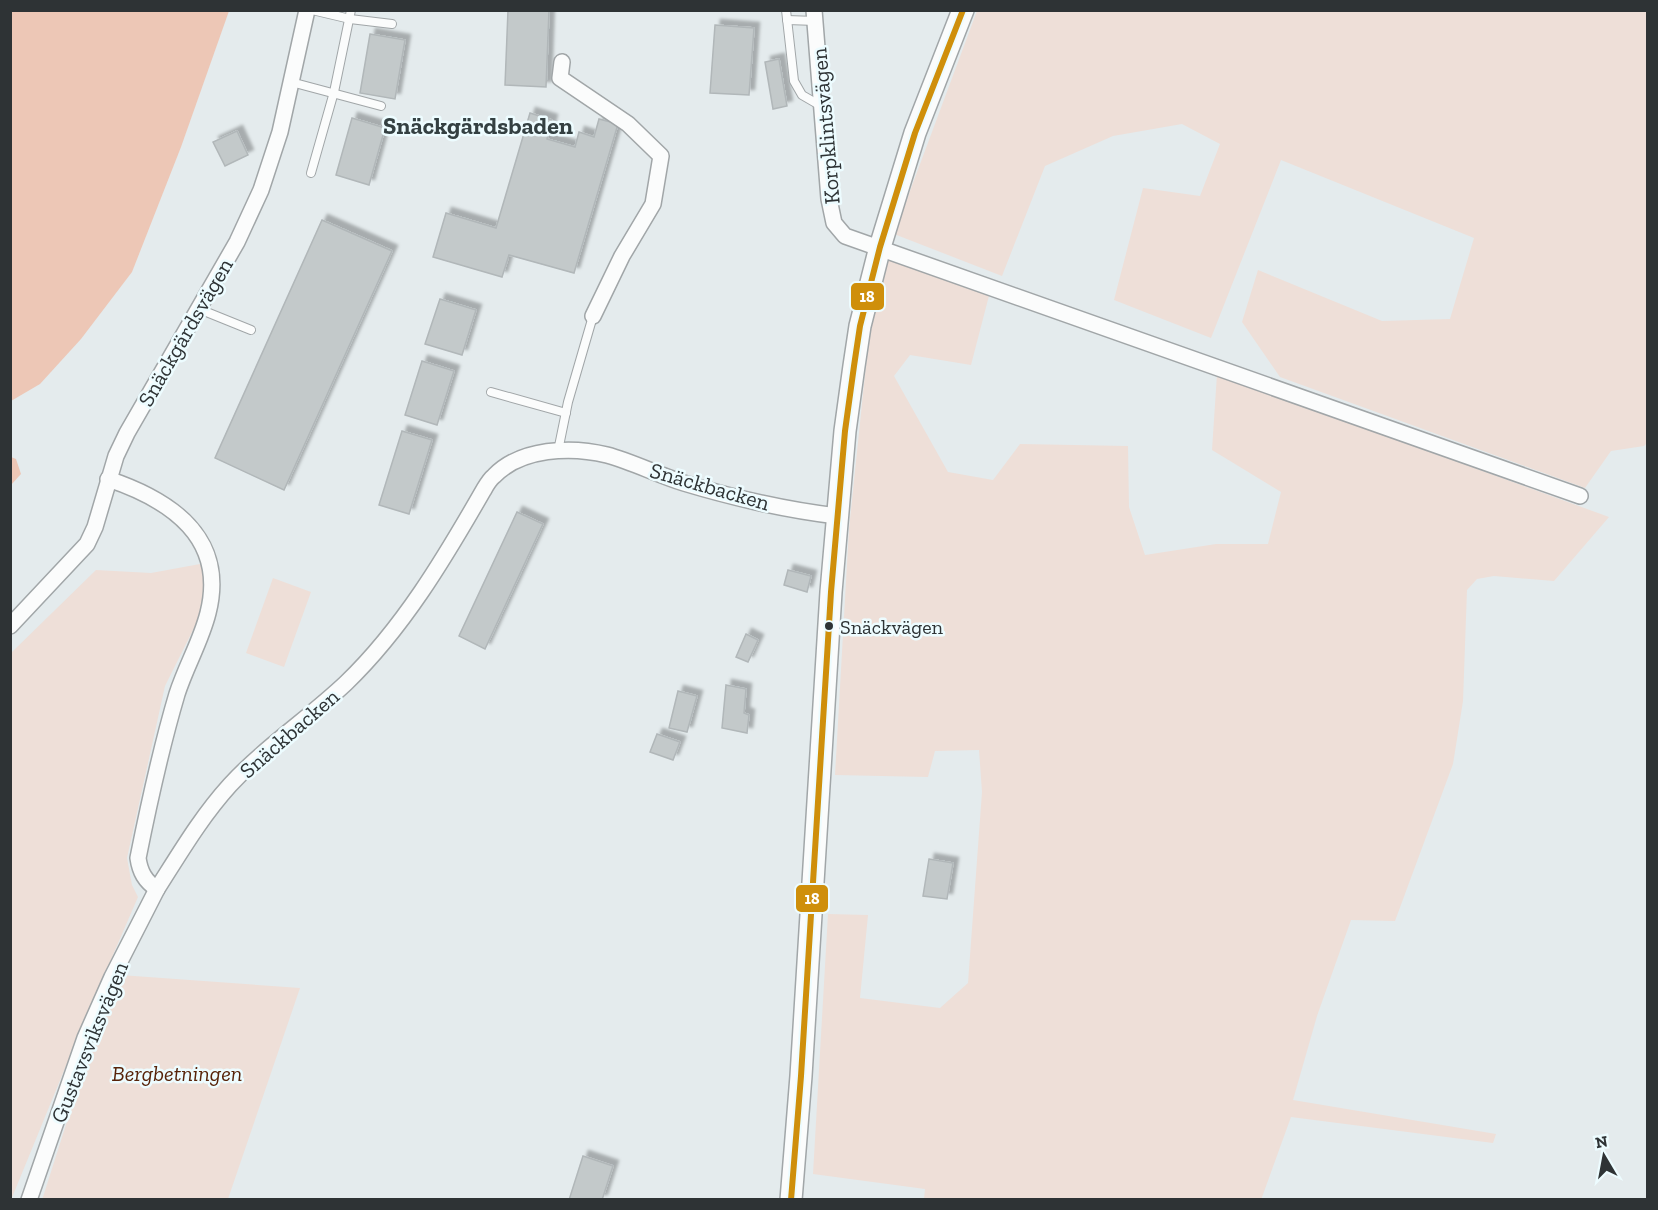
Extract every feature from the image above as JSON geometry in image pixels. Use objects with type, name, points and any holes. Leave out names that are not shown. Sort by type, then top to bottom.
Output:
[{"type":"main road","points":[[791,1200],[844,431],[860,326],[880,247],[915,133],[963,10]]},
{"type":"street","name":"Snäckgärdsvägen","points":[[10,626],[87,544],[95,527],[116,456],[127,433],[237,242],[261,190],[280,132],[307,10]]},
{"type":"street","name":"Korpklintsvägen","points":[[815,16],[829,199],[834,223],[845,236],[1580,496]]},
{"type":"street","points":[[562,62],[560,78],[628,124],[661,156],[653,204],[622,256],[593,316]]},
{"type":"street","name":"Snäckbacken","points":[[157,889],[203,815],[232,783],[347,682],[394,630],[416,601],[483,490],[494,476],[507,466],[522,458],[558,451],[581,451],[606,455],[683,483],[751,500],[837,516]]},
{"type":"street","points":[[108,479],[149,496],[189,524],[198,536],[209,561],[211,593],[208,612],[178,690],[162,748],[138,858],[142,875],[148,884],[157,889]]},
{"type":"street","name":"Gustavsviksvägen","points":[[29,1200],[85,1038],[112,977],[157,889]]},
{"type":"lane","points":[[312,10],[351,14],[392,24]]},
{"type":"lane","points":[[786,10],[794,81],[802,95],[823,107]]},
{"type":"lane","points":[[311,173],[334,92],[351,14]]},
{"type":"lane","points":[[787,20],[815,16]]},
{"type":"lane","points":[[291,82],[381,106]]},
{"type":"lane","points":[[199,309],[251,330]]},
{"type":"lane","points":[[558,451],[593,316]]},
{"type":"lane","points":[[491,392],[566,413]]},
{"type":"green space","points":[[977,11],[1647,11],[1647,443],[1644,446],[1611,451],[1585,488],[1280,377],[1242,322],[1258,270],[1382,321],[1450,319],[1474,238],[1281,160],[1211,338],[1114,300],[1143,188],[1200,196],[1220,144],[1182,124],[1113,136],[1045,166],[1002,276],[894,234]]},
{"type":"green space","points":[[889,251],[991,288],[971,365],[910,355],[894,376],[948,472],[993,480],[1020,444],[1128,446],[1129,507],[1145,555],[1216,544],[1268,544],[1281,492],[1212,450],[1217,374],[1609,517],[1554,581],[1494,576],[1477,579],[1467,590],[1463,701],[1453,764],[1395,921],[1351,920],[1317,1016],[1293,1100],[1496,1134],[1493,1143],[1291,1117],[1261,1200],[924,1199],[925,1189],[813,1174],[828,914],[868,915],[860,998],[940,1008],[968,983],[982,792],[979,750],[935,751],[928,777],[835,775],[849,529],[869,336]]},
{"type":"green space","points":[[200,564],[207,582],[199,618],[165,686],[127,858],[132,885],[138,897],[11,1200],[11,653],[96,570],[151,573]]},
{"type":"green space","points":[[273,578],[311,592],[284,667],[246,653]]},
{"type":"green space","name":"Bergbetningen","points":[[120,975],[300,988],[228,1199],[42,1200],[92,1043]]},
{"type":"shaded area","points":[[11,10],[229,11],[181,147],[132,272],[81,339],[40,384],[11,401]]},
{"type":"shaded area","points":[[11,457],[16,459],[21,474],[11,485]]},
{"type":"building","points":[[508,10],[549,10],[546,87],[505,85]]},
{"type":"building","points":[[715,25],[754,28],[749,95],[710,93]]},
{"type":"building","points":[[370,34],[405,40],[395,99],[360,93]]},
{"type":"building","points":[[779,59],[787,106],[773,109],[765,62]]},
{"type":"building","points":[[530,113],[552,120],[547,139],[575,147],[579,132],[594,137],[599,119],[618,124],[574,273],[509,255],[502,277],[433,257],[446,213],[496,228]]},
{"type":"building","points":[[352,118],[385,128],[369,185],[336,175]]},
{"type":"building","points":[[237,131],[248,155],[225,166],[213,142]]},
{"type":"building","points":[[322,220],[392,251],[284,490],[215,458]]},
{"type":"building","points":[[440,299],[476,310],[462,355],[425,344]]},
{"type":"building","points":[[422,361],[454,371],[437,425],[405,415]]},
{"type":"building","points":[[402,431],[432,440],[409,514],[379,505]]},
{"type":"building","points":[[517,512],[543,524],[485,649],[459,636]]},
{"type":"building","points":[[788,570],[811,576],[807,592],[784,585]]},
{"type":"building","points":[[746,634],[758,640],[748,662],[736,657]]},
{"type":"building","points":[[726,685],[746,689],[744,713],[749,715],[747,733],[722,728]]},
{"type":"building","points":[[678,691],[697,696],[687,732],[669,728]]},
{"type":"building","points":[[657,734],[680,742],[673,760],[650,752]]},
{"type":"building","points":[[929,859],[953,863],[947,899],[923,896]]},
{"type":"building","points":[[583,1156],[613,1166],[602,1200],[569,1200]]},
{"type":"transit line","name":"18","points":[[791,1200],[801,1076],[831,592],[845,431],[854,366],[860,326],[880,247],[915,133],[963,10]]},
{"type":"place","name":"Snäckvägen","points":[[829,626]]},
{"type":"district","name":"Snäckgärdsbaden","points":[[478,126]]}]
